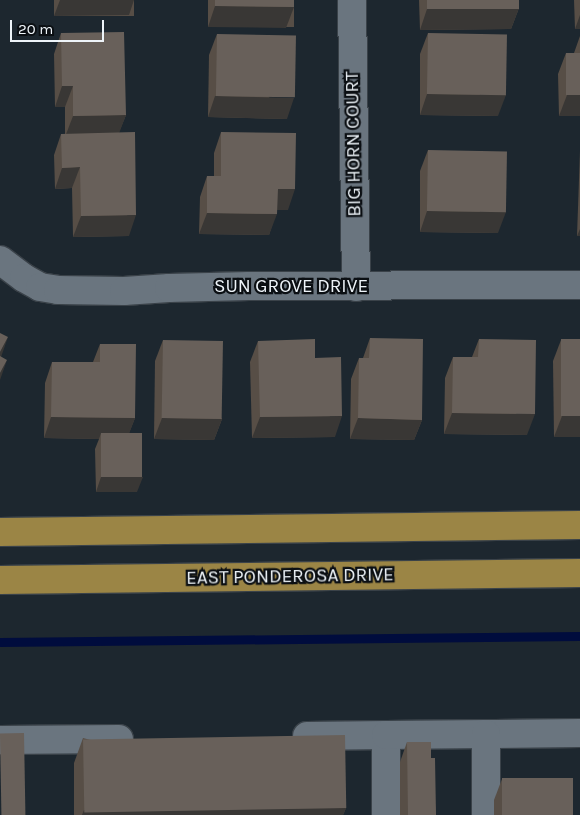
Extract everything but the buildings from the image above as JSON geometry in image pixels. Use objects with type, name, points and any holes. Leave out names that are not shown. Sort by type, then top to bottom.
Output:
[{"type":"main road","points":[[0,532],[580,526]]},
{"type":"main road","name":"EAST PONDEROSA DRIVE","points":[[0,580],[580,573]]},
{"type":"street","name":"BIG HORN COURT","points":[[352,0],[356,287]]},
{"type":"street","name":"SUN GROVE DRIVE","points":[[4,264],[40,287],[58,290],[124,292],[168,288],[249,286],[580,285]]},
{"type":"street","points":[[277,737],[580,733]]},
{"type":"street","points":[[486,734],[486,815]]},
{"type":"street","points":[[386,736],[386,815]]},
{"type":"street","points":[[0,740],[148,738]]},
{"type":"waterway","points":[[0,642],[580,636]]}]
